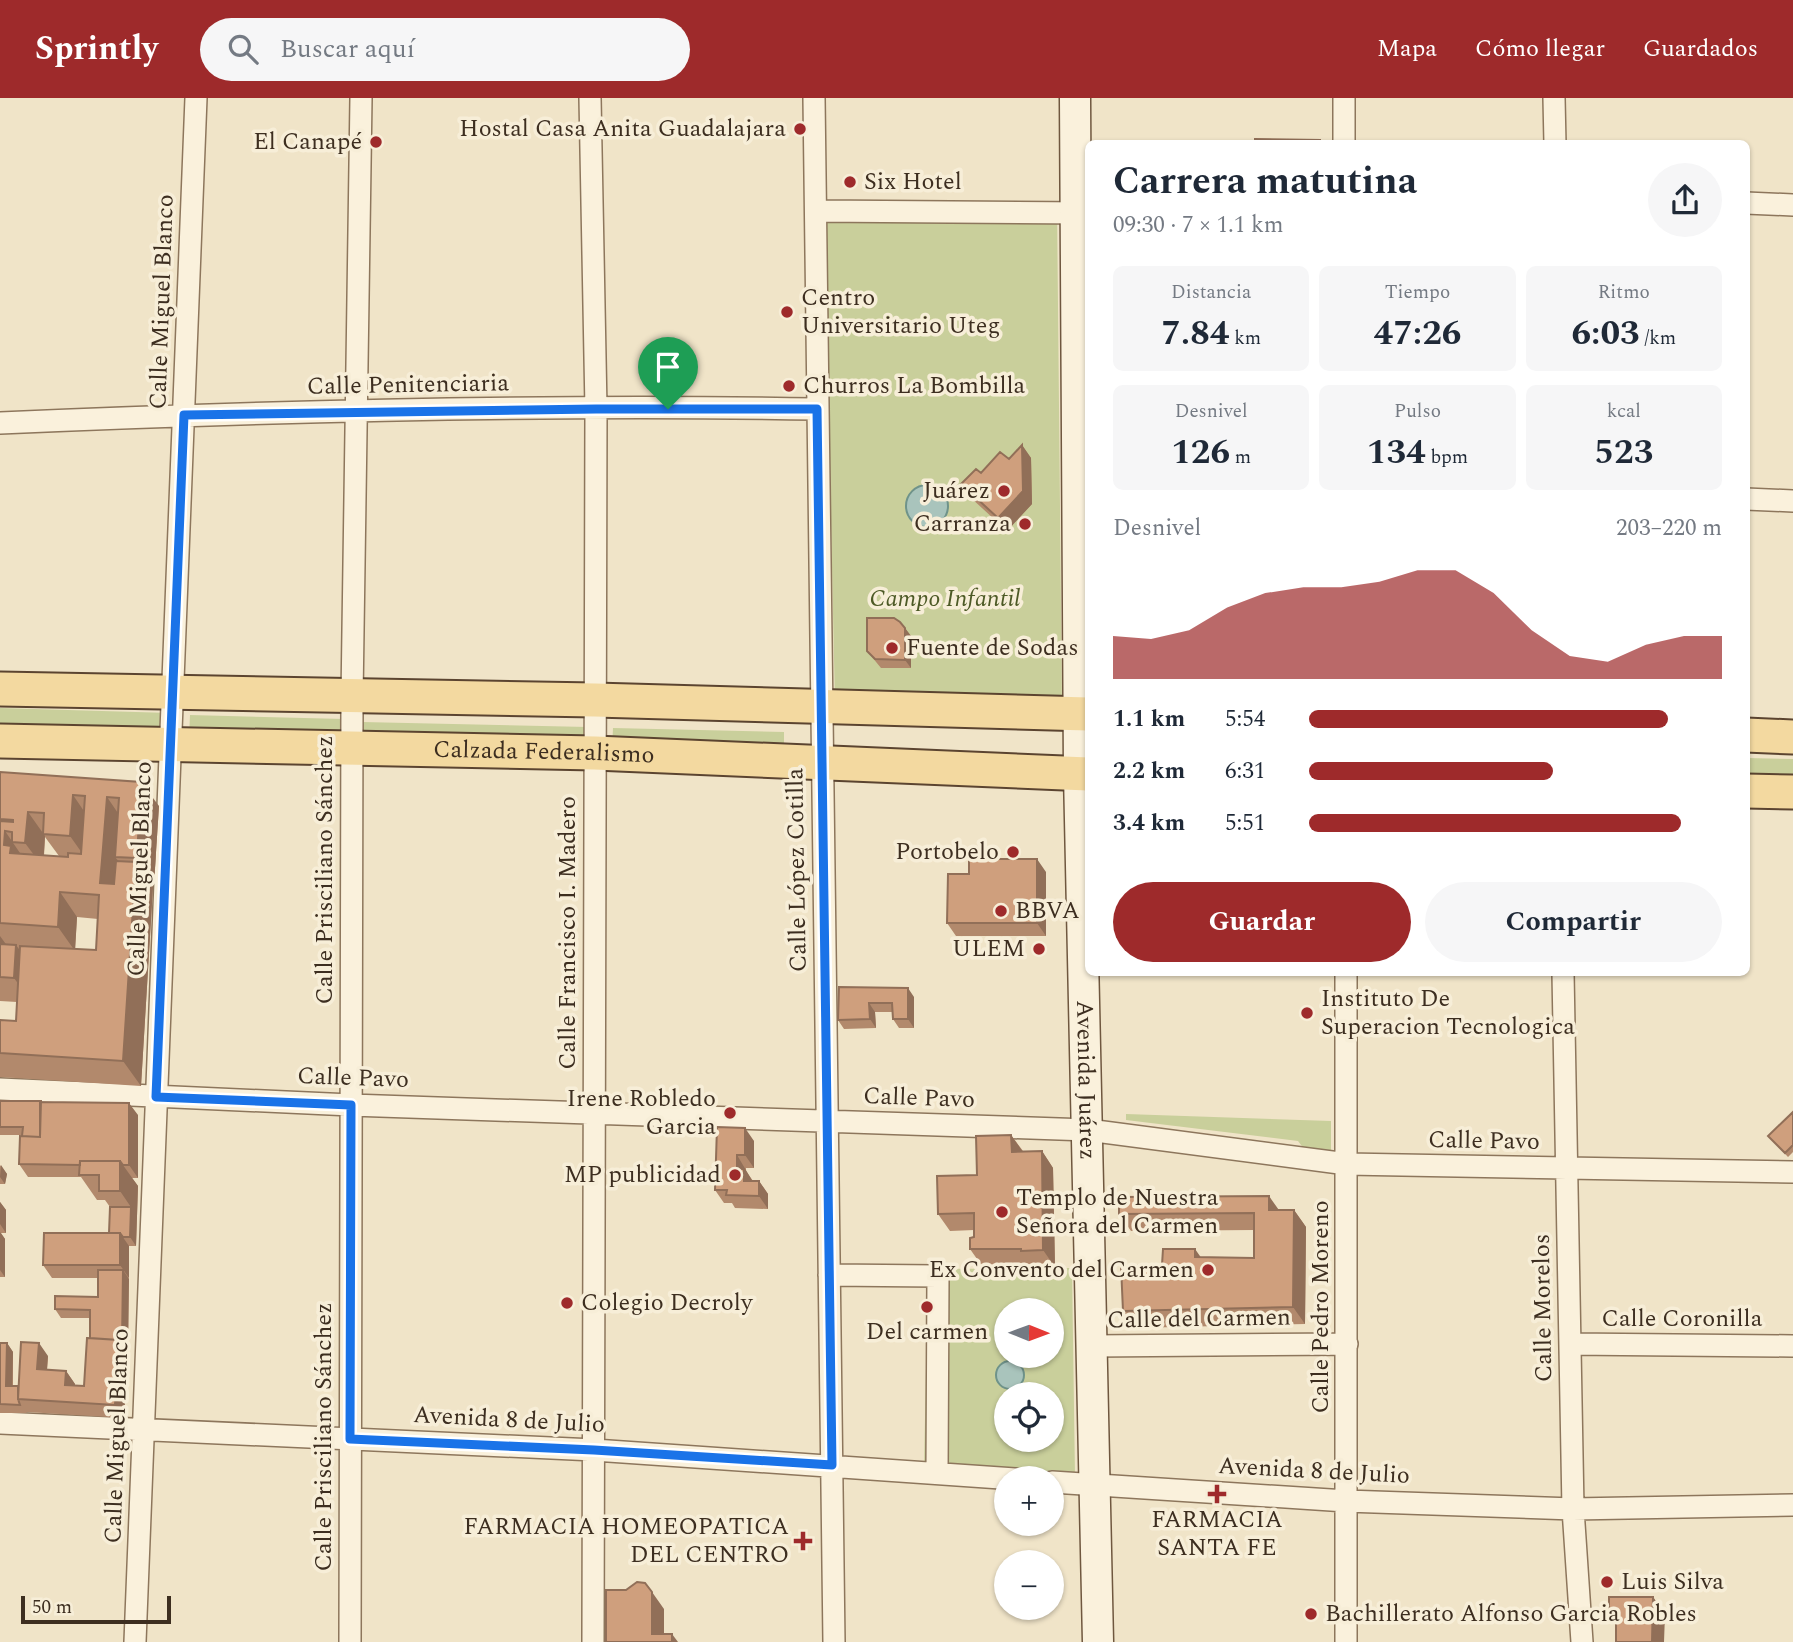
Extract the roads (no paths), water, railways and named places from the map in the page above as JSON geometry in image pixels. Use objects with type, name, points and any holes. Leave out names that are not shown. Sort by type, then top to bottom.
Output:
[{"type":"main road","name":"Avenida Juárez","points":[[1075,98],[1082,213],[1085,863]]},
{"type":"main road","points":[[0,689],[595,700],[1084,714]]},
{"type":"main road","points":[[1750,735],[1793,737]]},
{"type":"main road","name":"Calzada Federalismo","points":[[0,741],[595,753],[1084,774]]},
{"type":"main road","points":[[1750,791],[1793,792]]},
{"type":"main road","name":"Avenida Juárez","points":[[1086,976],[1098,1642]]},
{"type":"street","name":"Calle Miguel Blanco","points":[[135,1642],[196,98]]},
{"type":"street","name":"Calle Prisciliano Sánchez","points":[[350,1642],[352,697],[361,98]]},
{"type":"street","name":"Calle Francisco I. Madero","points":[[590,98],[596,409],[593,1642]]},
{"type":"street","name":"Calle López Cotilla","points":[[814,98],[834,1642]]},
{"type":"street","points":[[1344,98],[1344,140]]},
{"type":"street","points":[[1554,98],[1555,140]]},
{"type":"street","points":[[1750,203],[1793,205]]},
{"type":"street","points":[[816,211],[1082,213]]},
{"type":"street","name":"Calle Penitenciaria","points":[[0,423],[184,415],[356,412],[817,409]]},
{"type":"street","points":[[1750,499],[1793,501]]},
{"type":"street","name":"Calle Pedro Moreno","points":[[1346,976],[1346,1642]]},
{"type":"street","name":"Calle Morelos","points":[[1563,976],[1573,1509],[1582,1642]]},
{"type":"street","name":"Calle Pavo","points":[[0,1089],[351,1105],[1088,1130],[1347,1164],[1793,1172]]},
{"type":"street","points":[[829,1275],[938,1276],[937,1473]]},
{"type":"street","name":"Calle del Carmen","points":[[1093,1346],[1347,1344]]},
{"type":"street","name":"Calle Coronilla","points":[[1570,1344],[1793,1346]]},
{"type":"street","name":"Avenida 8 de Julio","points":[[0,1423],[594,1450],[994,1477]]},
{"type":"street","name":"Avenida 8 de Julio","points":[[1064,1483],[1346,1501],[1573,1509],[1793,1505]]},
{"type":"water","points":[[927,485],[942,491],[948,506],[942,521],[927,527],[912,521],[906,506],[912,491]]},
{"type":"water","points":[[998,1368],[1023,1370],[1022,1382],[997,1380]]},
{"type":"place","name":"Hostal Casa Anita Guadalajara","points":[[800,129]]},
{"type":"place","name":"El Canapé","points":[[376,142]]},
{"type":"place","name":"Six Hotel","points":[[850,182]]},
{"type":"place","name":"Centro Universitario Uteg","points":[[787,312]]},
{"type":"place","name":"Churros La Bombilla","points":[[789,386]]},
{"type":"place","name":"Juárez","points":[[1004,491]]},
{"type":"place","name":"Carranza","points":[[1025,524]]},
{"type":"place","name":"Fuente de Sodas","points":[[892,648]]},
{"type":"place","name":"Portobelo","points":[[1013,852]]},
{"type":"place","name":"BBVA","points":[[1001,911]]},
{"type":"place","name":"ULEM","points":[[1039,949]]},
{"type":"place","name":"Instituto De Superacion Tecnologica","points":[[1307,1013]]},
{"type":"place","name":"Irene Robledo Garcia","points":[[730,1113]]},
{"type":"place","name":"MP publicidad","points":[[735,1175]]},
{"type":"place","name":"Templo de Nuestra Señora del Carmen","points":[[1002,1212]]},
{"type":"place","name":"Ex Convento del Carmen","points":[[1208,1270]]},
{"type":"place","name":"Colegio Decroly","points":[[567,1303]]},
{"type":"place","name":"Del carmen","points":[[927,1307]]},
{"type":"place","name":"FARMACIA SANTA FE","points":[[1217,1494]]},
{"type":"place","name":"FARMACIA HOMEOPATICA DEL CENTRO","points":[[803,1541]]},
{"type":"place","name":"Luis Silva","points":[[1607,1582]]},
{"type":"place","name":"Bachillerato Alfonso Garcia Robles","points":[[1311,1614]]},
{"type":"park label","name":"Campo Infantil","points":[[945,599]]}]
